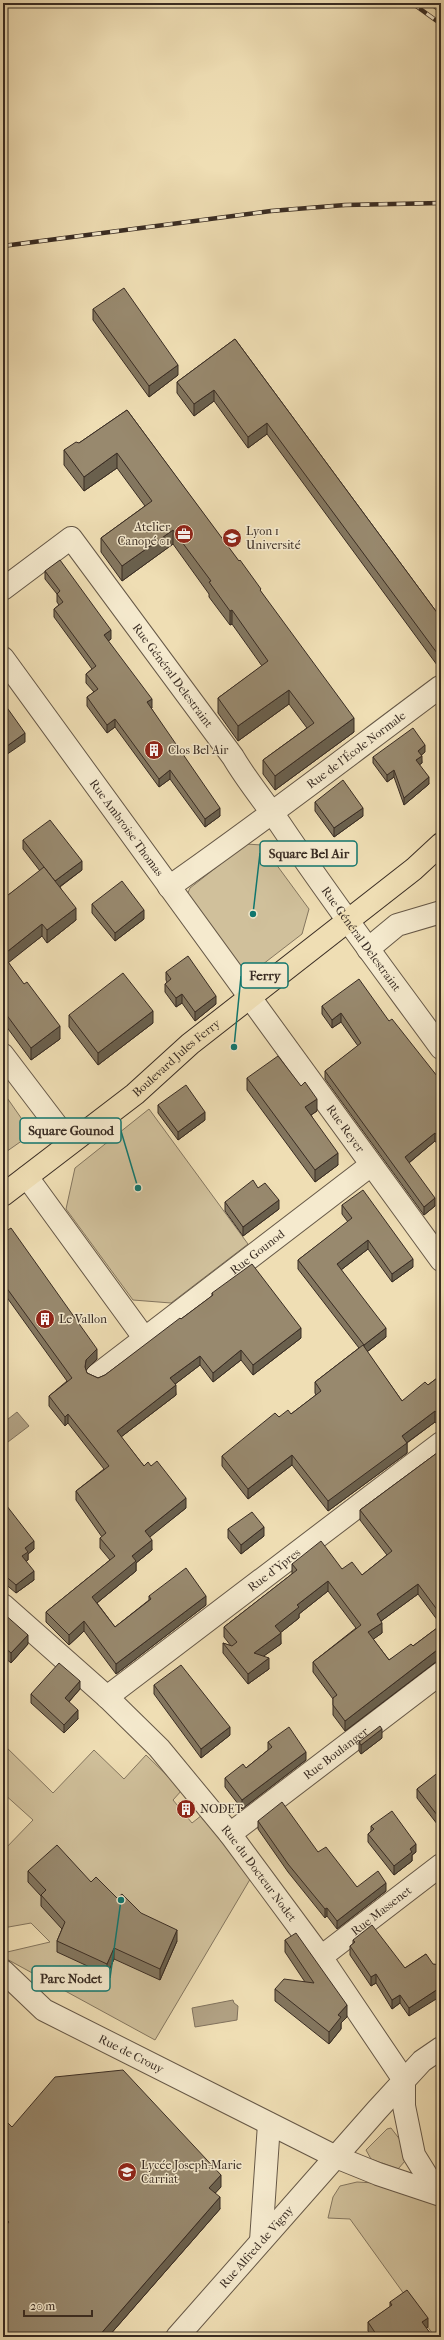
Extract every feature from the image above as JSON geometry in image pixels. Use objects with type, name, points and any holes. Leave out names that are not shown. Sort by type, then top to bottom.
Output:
[{"type":"main road","name":"Boulevard Jules Ferry","points":[[3,1195],[135,1094],[190,1044],[348,922],[414,869],[441,844]]},
{"type":"street","name":"Rue Général Delestraint","points":[[3,589],[71,538],[273,814],[368,950],[441,1048]]},
{"type":"street","name":"Rue Ambroise Thomas","points":[[3,658],[249,998]]},
{"type":"street","name":"Rue de l'École Normale","points":[[169,887],[273,814],[311,782],[440,688]]},
{"type":"street","points":[[368,950],[397,925],[441,912]]},
{"type":"street","name":"Rue Reyer","points":[[249,998],[441,1260]]},
{"type":"street","points":[[3,1055],[70,1144]]},
{"type":"street","name":"Rue Gounod","points":[[96,1375],[145,1339],[370,1165]]},
{"type":"street","points":[[27,1177],[145,1339]]},
{"type":"street","name":"Rue d'Ypres","points":[[107,1698],[441,1442]]},
{"type":"street","name":"Rue du Docteur Nodet","points":[[3,1605],[107,1698],[159,1748],[230,1834],[321,1957],[404,2080]]},
{"type":"street","name":"Rue Boulanger","points":[[230,1834],[441,1674]]},
{"type":"street","name":"Rue Massenet","points":[[321,1957],[441,1865]]},
{"type":"street","name":"Rue de Crouy","points":[[3,1971],[44,2010],[336,2157],[378,2174],[441,2195]]},
{"type":"street","name":"Rue Alfred de Vigny","points":[[178,2337],[404,2080],[439,2049]]},
{"type":"street","points":[[404,2080],[404,2106],[414,2155],[427,2176],[441,2190]]},
{"type":"street","points":[[261,2242],[269,2124]]},
{"type":"shaded area","points":[[246,844],[262,845],[309,909],[302,934],[245,978],[186,897],[190,888]]},
{"type":"shaded area","points":[[3,1092],[26,1125],[23,1140],[3,1154]]},
{"type":"shaded area","points":[[149,1109],[248,1244],[171,1303],[133,1300],[66,1209],[75,1168]]},
{"type":"shaded area","points":[[17,1412],[29,1426],[4,1445],[3,1423]]},
{"type":"shaded area","points":[[3,1744],[53,1793],[94,1750],[124,1779],[146,1755],[182,1790],[173,1800],[192,1823],[202,1815],[252,1876],[155,2040],[3,1957],[3,1953],[50,1942],[31,1923],[3,1928],[3,1851],[33,1820],[3,1793]]},
{"type":"shaded area","points":[[233,2000],[238,2006],[237,2020],[195,2027],[192,2008]]},
{"type":"shaded area","points":[[391,2128],[401,2141],[405,2161],[398,2169],[371,2159],[366,2150],[387,2129]]},
{"type":"shaded area","points":[[357,2182],[375,2183],[441,2205],[441,2337],[435,2337],[350,2219],[328,2218],[333,2197],[340,2186]]},
{"type":"building","points":[[124,288],[178,365],[149,386],[93,309]]},
{"type":"building","points":[[3,305],[7,305],[7,326],[3,326]]},
{"type":"building","points":[[235,339],[441,618],[441,657],[267,423],[248,437],[214,390],[194,404],[177,382]]},
{"type":"building","points":[[127,410],[239,561],[240,560],[261,589],[260,590],[354,718],[275,776],[263,760],[314,723],[289,690],[238,726],[218,698],[268,661],[232,610],[230,611],[209,582],[211,581],[173,530],[122,566],[101,538],[152,501],[117,453],[84,477],[64,450],[76,442],[79,443]]},
{"type":"building","points":[[60,560],[111,630],[104,635],[152,699],[147,702],[220,808],[205,819],[170,770],[159,779],[115,719],[107,725],[87,697],[98,689],[86,674],[96,666],[54,609],[63,602],[57,594],[60,591],[45,571]]},
{"type":"building","points":[[3,702],[25,733],[3,749]]},
{"type":"building","points":[[413,728],[425,745],[418,751],[422,756],[416,760],[429,777],[404,798],[394,770],[387,775],[373,757]]},
{"type":"building","points":[[343,780],[363,808],[334,828],[315,802]]},
{"type":"building","points":[[50,820],[82,861],[55,881],[23,840]]},
{"type":"building","points":[[44,867],[76,908],[47,930],[42,924],[3,955],[3,899]]},
{"type":"building","points":[[122,881],[144,910],[115,933],[92,904]]},
{"type":"building","points":[[3,955],[24,984],[27,982],[60,1026],[31,1048],[3,1010]]},
{"type":"building","points":[[188,956],[216,996],[195,1012],[182,994],[176,998],[165,984],[171,979],[166,972]]},
{"type":"building","points":[[123,973],[153,1011],[98,1053],[69,1015]]},
{"type":"building","points":[[359,979],[389,1021],[392,1019],[441,1081],[441,1141],[435,1133],[405,1157],[435,1198],[424,1207],[325,1071],[361,1043],[341,1013],[332,1020],[322,1006]]},
{"type":"building","points":[[278,1056],[301,1086],[305,1082],[317,1099],[305,1107],[338,1153],[315,1170],[247,1078]]},
{"type":"building","points":[[186,1085],[205,1112],[178,1132],[158,1105]]},
{"type":"building","points":[[253,1180],[258,1188],[265,1183],[279,1200],[243,1227],[225,1202]]},
{"type":"building","points":[[363,1190],[413,1259],[392,1274],[368,1240],[337,1264],[386,1328],[364,1345],[298,1260],[352,1218],[342,1205]]},
{"type":"building","points":[[11,1228],[97,1349],[86,1360],[85,1367],[87,1373],[98,1378],[105,1375],[180,1318],[181,1319],[213,1295],[212,1293],[252,1264],[301,1328],[253,1365],[241,1350],[213,1373],[200,1356],[170,1378],[176,1385],[117,1431],[144,1466],[148,1462],[151,1466],[157,1461],[186,1498],[145,1531],[152,1540],[132,1556],[136,1561],[92,1597],[115,1627],[151,1599],[149,1596],[186,1568],[206,1596],[116,1664],[84,1621],[69,1635],[46,1612],[115,1556],[100,1538],[106,1533],[76,1491],[109,1466],[68,1414],[65,1417],[49,1396],[72,1378],[3,1283],[3,1233]]},
{"type":"building","points":[[363,1345],[402,1401],[425,1382],[428,1385],[441,1375],[441,1418],[435,1411],[402,1436],[407,1443],[328,1501],[292,1455],[248,1489],[222,1456],[275,1413],[279,1417],[288,1410],[291,1414],[321,1391],[315,1382]]},
{"type":"building","points":[[441,1450],[441,1615],[418,1584],[377,1614],[382,1623],[368,1632],[389,1660],[411,1644],[413,1646],[441,1625],[441,1647],[345,1721],[333,1705],[333,1698],[337,1695],[313,1662],[361,1625],[328,1581],[297,1605],[299,1607],[275,1626],[281,1633],[254,1653],[269,1658],[248,1674],[223,1643],[232,1646],[237,1642],[224,1627],[297,1570],[292,1564],[321,1541],[342,1569],[352,1562],[362,1575],[392,1551],[360,1510]]},
{"type":"building","points":[[3,1501],[34,1541],[25,1548],[28,1552],[22,1556],[34,1571],[16,1585],[3,1574],[3,1571],[6,1569],[3,1564]]},
{"type":"building","points":[[252,1512],[264,1527],[241,1545],[228,1529]]},
{"type":"building","points":[[3,1613],[28,1635],[11,1653],[4,1647],[3,1648]]},
{"type":"building","points":[[59,1663],[80,1681],[65,1698],[78,1710],[64,1725],[31,1694]]},
{"type":"building","points":[[181,1665],[230,1727],[201,1749],[154,1685]]},
{"type":"building","points":[[380,1726],[382,1729],[361,1745],[359,1742]]},
{"type":"building","points":[[289,1727],[306,1752],[242,1800],[225,1778],[243,1764],[246,1768],[272,1747],[268,1742]]},
{"type":"building","points":[[440,1771],[441,1773],[441,1820],[417,1789]]},
{"type":"building","points":[[282,1802],[318,1852],[326,1847],[357,1887],[378,1871],[386,1883],[337,1921],[327,1908],[325,1909],[288,1864],[258,1821]]},
{"type":"building","points":[[392,1811],[416,1844],[410,1849],[412,1852],[394,1866],[368,1834],[374,1829],[371,1826]]},
{"type":"building","points":[[57,1845],[91,1882],[96,1877],[117,1898],[122,1894],[141,1913],[177,1930],[160,1969],[114,1948],[107,1964],[57,1941],[65,1922],[41,1895],[46,1890],[28,1871]]},
{"type":"building","points":[[372,1925],[405,1968],[426,1954],[433,1964],[441,1965],[441,1987],[409,2008],[400,1995],[392,2000],[376,1974],[371,1977],[350,1946],[355,1942],[353,1940]]},
{"type":"building","points":[[296,1933],[347,2005],[338,2015],[341,2017],[329,2032],[275,1989],[284,1979],[314,1983],[285,1940]]},
{"type":"building","name":"Lycée Joseph-Marie Carriat","points":[[123,2070],[221,2175],[209,2188],[220,2197],[98,2337],[3,2337],[3,2229],[9,2222],[3,2216],[3,2118],[12,2127],[55,2077]]},
{"type":"building","points":[[407,2290],[428,2318],[422,2322],[433,2337],[378,2337],[368,2322],[392,2305],[390,2302]]},
{"type":"railway","points":[[412,3],[441,24]]},
{"type":"railway","points":[[430,3],[441,11]]},
{"type":"railway","points":[[3,246],[271,211],[345,205],[441,203]]},
{"type":"place","name":"Atelier Canopé 01","points":[[184,534]]},
{"type":"place","name":"Lyon 1 Université","points":[[232,538]]},
{"type":"place","name":"Clos Bel Air","points":[[154,750]]},
{"type":"place","name":"Square Bel Air","points":[[253,914]]},
{"type":"place","name":"Ferry","points":[[234,1047]]},
{"type":"place","name":"Square Gounod","points":[[138,1188]]},
{"type":"place","name":"Le Vallon","points":[[45,1319]]},
{"type":"place","name":"NODET","points":[[186,1809]]},
{"type":"place","name":"Parc Nodet","points":[[121,1900]]},
{"type":"place","name":"Lycée Joseph-Marie Carriat","points":[[127,2172]]}]
